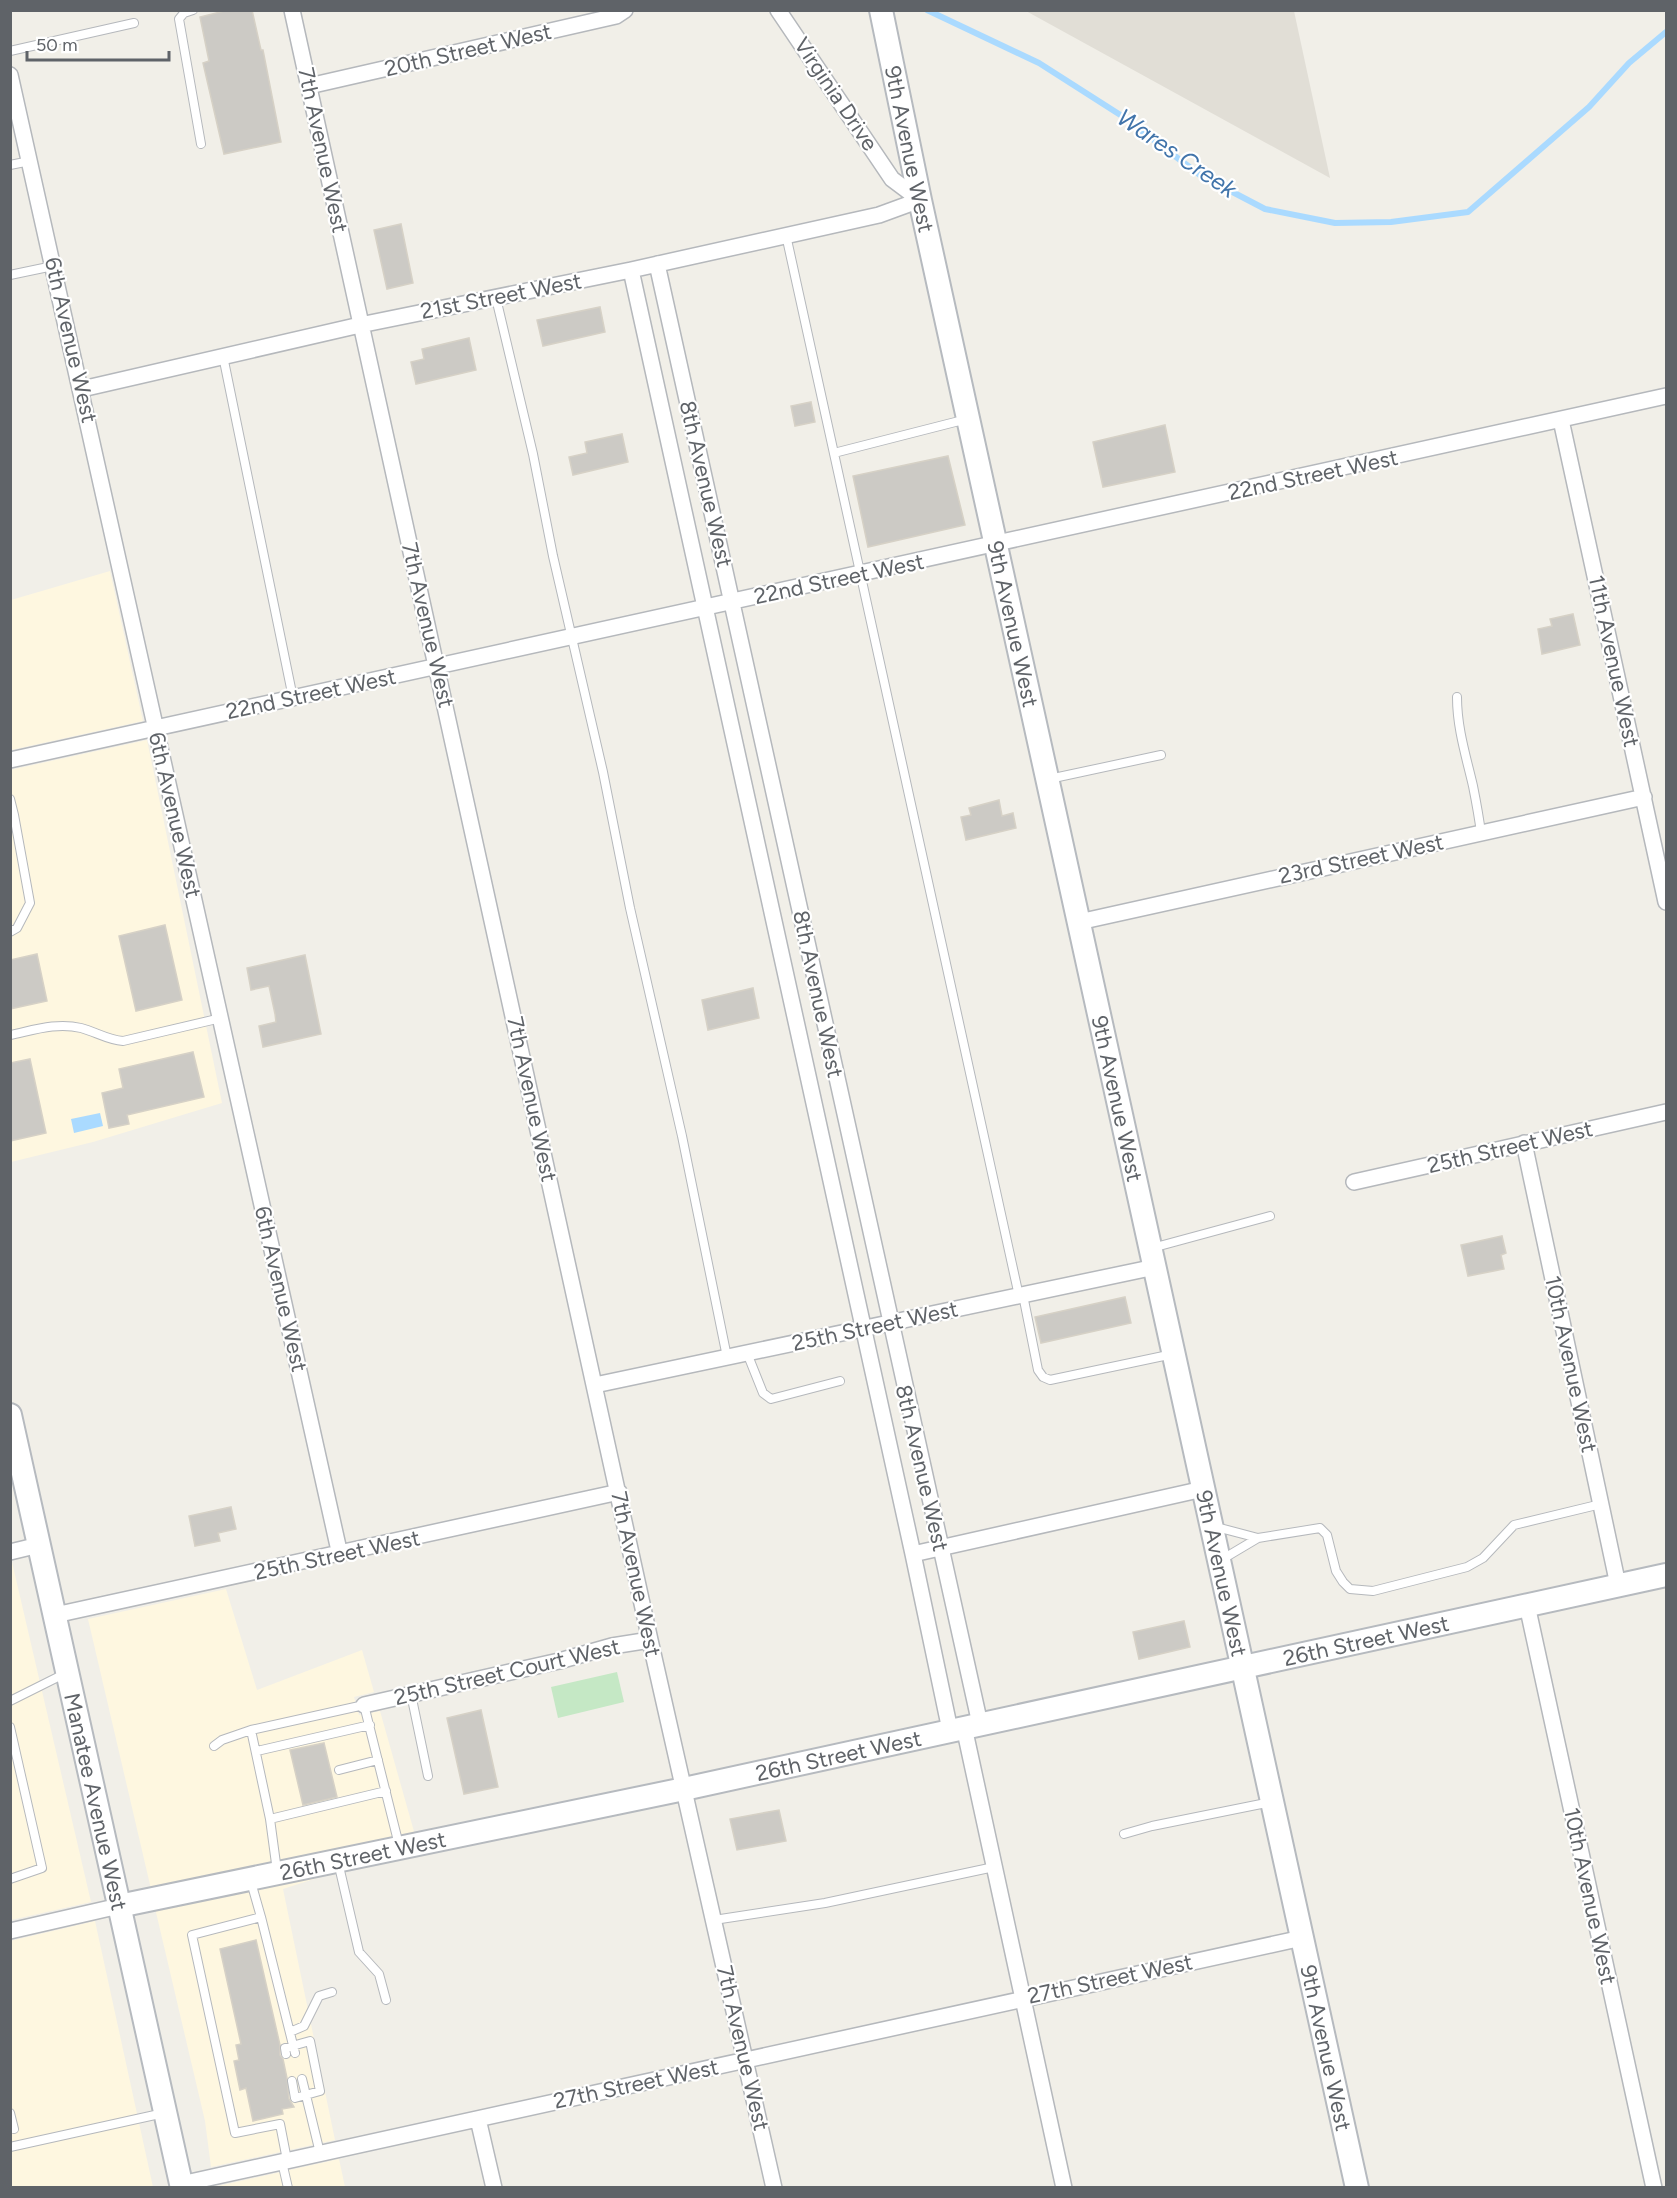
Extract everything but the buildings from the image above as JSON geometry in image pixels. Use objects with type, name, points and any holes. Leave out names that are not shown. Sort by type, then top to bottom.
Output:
[{"type":"street","name":"7th Avenue West","points":[[292,10],[650,1640],[774,2187]]},
{"type":"street","name":"20th Street West","points":[[309,86],[616,16],[625,10]]},
{"type":"street","name":"Virginia Drive","points":[[778,10],[892,179],[920,200]]},
{"type":"street","name":"9th Avenue West","points":[[881,10],[920,200],[1356,2187]]},
{"type":"street","name":"6th Avenue West","points":[[10,75],[82,389],[340,1555]]},
{"type":"street","name":"21st Street West","points":[[82,389],[360,325],[631,270],[879,215],[920,200]]},
{"type":"street","name":"8th Avenue West","points":[[657,264],[940,1548],[964,1727]]},
{"type":"street","name":"8th Avenue West","points":[[631,270],[913,1554],[964,1727],[1064,2187]]},
{"type":"street","name":"22nd Street West","points":[[10,760],[705,606],[732,603],[861,575],[1666,396]]},
{"type":"street","name":"11th Avenue West","points":[[1562,420],[1666,902]]},
{"type":"street","name":"23rd Street West","points":[[1079,922],[1644,797]]},
{"type":"street","name":"25th Street West","points":[[1354,1182],[1666,1112]]},
{"type":"street","name":"10th Avenue West","points":[[1524,1143],[1618,1585]]},
{"type":"street","name":"25th Street West","points":[[595,1385],[1021,1296],[1153,1258]]},
{"type":"street","name":"Manatee Avenue West","points":[[10,1415],[181,2186]]},
{"type":"street","points":[[913,1554],[1203,1489]]},
{"type":"street","name":"25th Street West","points":[[55,1616],[619,1492]]},
{"type":"street","points":[[10,1552],[39,1545]]},
{"type":"street","name":"26th Street West","points":[[10,1930],[684,1789],[1666,1575]]},
{"type":"street","name":"10th Avenue West","points":[[1527,1605],[1654,2187]]},
{"type":"street","name":"25th Street Court West","points":[[364,1705],[559,1661],[612,1646],[650,1640]]},
{"type":"street","name":"27th Street West","points":[[181,2186],[321,2153],[1302,1938]]},
{"type":"street","points":[[478,2119],[494,2187]]},
{"type":"lane","points":[[193,10],[179,19],[201,144]]},
{"type":"lane","points":[[10,51],[134,23]]},
{"type":"lane","points":[[10,165],[30,161]]},
{"type":"lane","points":[[786,235],[1038,1370],[1043,1377],[1050,1380],[1174,1354]]},
{"type":"lane","points":[[10,275],[54,266]]},
{"type":"lane","points":[[496,298],[603,772],[632,919],[682,1136],[727,1357]]},
{"type":"lane","points":[[223,356],[293,698]]},
{"type":"lane","points":[[834,453],[968,419]]},
{"type":"lane","points":[[1457,697],[1457,715],[1462,744],[1473,785],[1481,833]]},
{"type":"lane","points":[[1047,779],[1161,754]]},
{"type":"lane","points":[[10,799],[30,903],[17,927],[10,932]]},
{"type":"lane","points":[[10,1035],[66,1025],[123,1041],[221,1018]]},
{"type":"lane","points":[[1153,1258],[1270,1216]]},
{"type":"lane","points":[[747,1353],[763,1393],[771,1399],[840,1381]]},
{"type":"lane","points":[[1220,1560],[1258,1538],[1320,1528],[1327,1535],[1336,1571],[1342,1582],[1350,1589],[1373,1591],[1467,1567],[1484,1558],[1514,1525],[1601,1504]]},
{"type":"lane","points":[[1213,1527],[1258,1538]]},
{"type":"lane","points":[[10,1701],[67,1672]]},
{"type":"lane","points":[[411,1694],[428,1776]]},
{"type":"lane","points":[[214,1746],[222,1740],[251,1730],[364,1705],[400,1847]]},
{"type":"lane","points":[[256,1751],[370,1725]]},
{"type":"lane","points":[[10,1727],[42,1868],[10,1879]]},
{"type":"lane","points":[[251,1730],[270,1819],[278,1873]]},
{"type":"lane","points":[[339,1770],[378,1761]]},
{"type":"lane","points":[[270,1819],[386,1791]]},
{"type":"lane","points":[[1124,1834],[1152,1826],[1272,1802]]},
{"type":"lane","points":[[337,1860],[359,1952],[379,1974],[386,2000]]},
{"type":"lane","points":[[714,1920],[825,1903],[994,1867]]},
{"type":"lane","points":[[250,1880],[295,2049]]},
{"type":"lane","points":[[261,1917],[192,1935],[235,2133],[280,2124],[288,2187]]},
{"type":"lane","points":[[290,2032],[304,2026],[319,1996],[332,1992]]},
{"type":"lane","points":[[286,2054],[285,2048],[295,2049],[310,2041],[320,2091],[295,2098],[292,2081]]},
{"type":"lane","points":[[302,2079],[321,2153]]},
{"type":"lane","points":[[10,2113],[14,2129]]},
{"type":"lane","points":[[10,2148],[165,2113]]},
{"type":"shaded area","points":[[1026,11],[1294,11],[1330,178]]},
{"type":"shaded area","points":[[110,571],[143,721],[11,750],[11,600]]},
{"type":"shaded area","points":[[147,740],[222,1103],[93,1142],[11,1162],[10,770]]},
{"type":"shaded area","points":[[10,1562],[12,1562],[91,1902],[11,1920]]},
{"type":"shaded area","points":[[226,1589],[257,1690],[362,1650],[374,1692],[354,1697],[359,1715],[380,1711],[415,1835],[151,1889],[88,1619]]},
{"type":"shaded area","points":[[345,1869],[283,1889],[335,2140],[211,2167],[205,2121],[155,1908]]},
{"type":"shaded area","points":[[95,1921],[153,2187],[11,2187],[10,1941]]},
{"type":"shaded area","points":[[339,2159],[345,2187],[214,2188],[214,2187]]},
{"type":"green space","points":[[617,1672],[624,1702],[558,1718],[551,1687]]},
{"type":"water","points":[[100,1113],[103,1126],[74,1133],[71,1119]]},
{"type":"waterway","name":"Wares Creek","points":[[927,10],[1039,63],[1122,116],[1200,175],[1265,209],[1335,223],[1391,222],[1468,212],[1589,107],[1629,63],[1666,32]]}]
